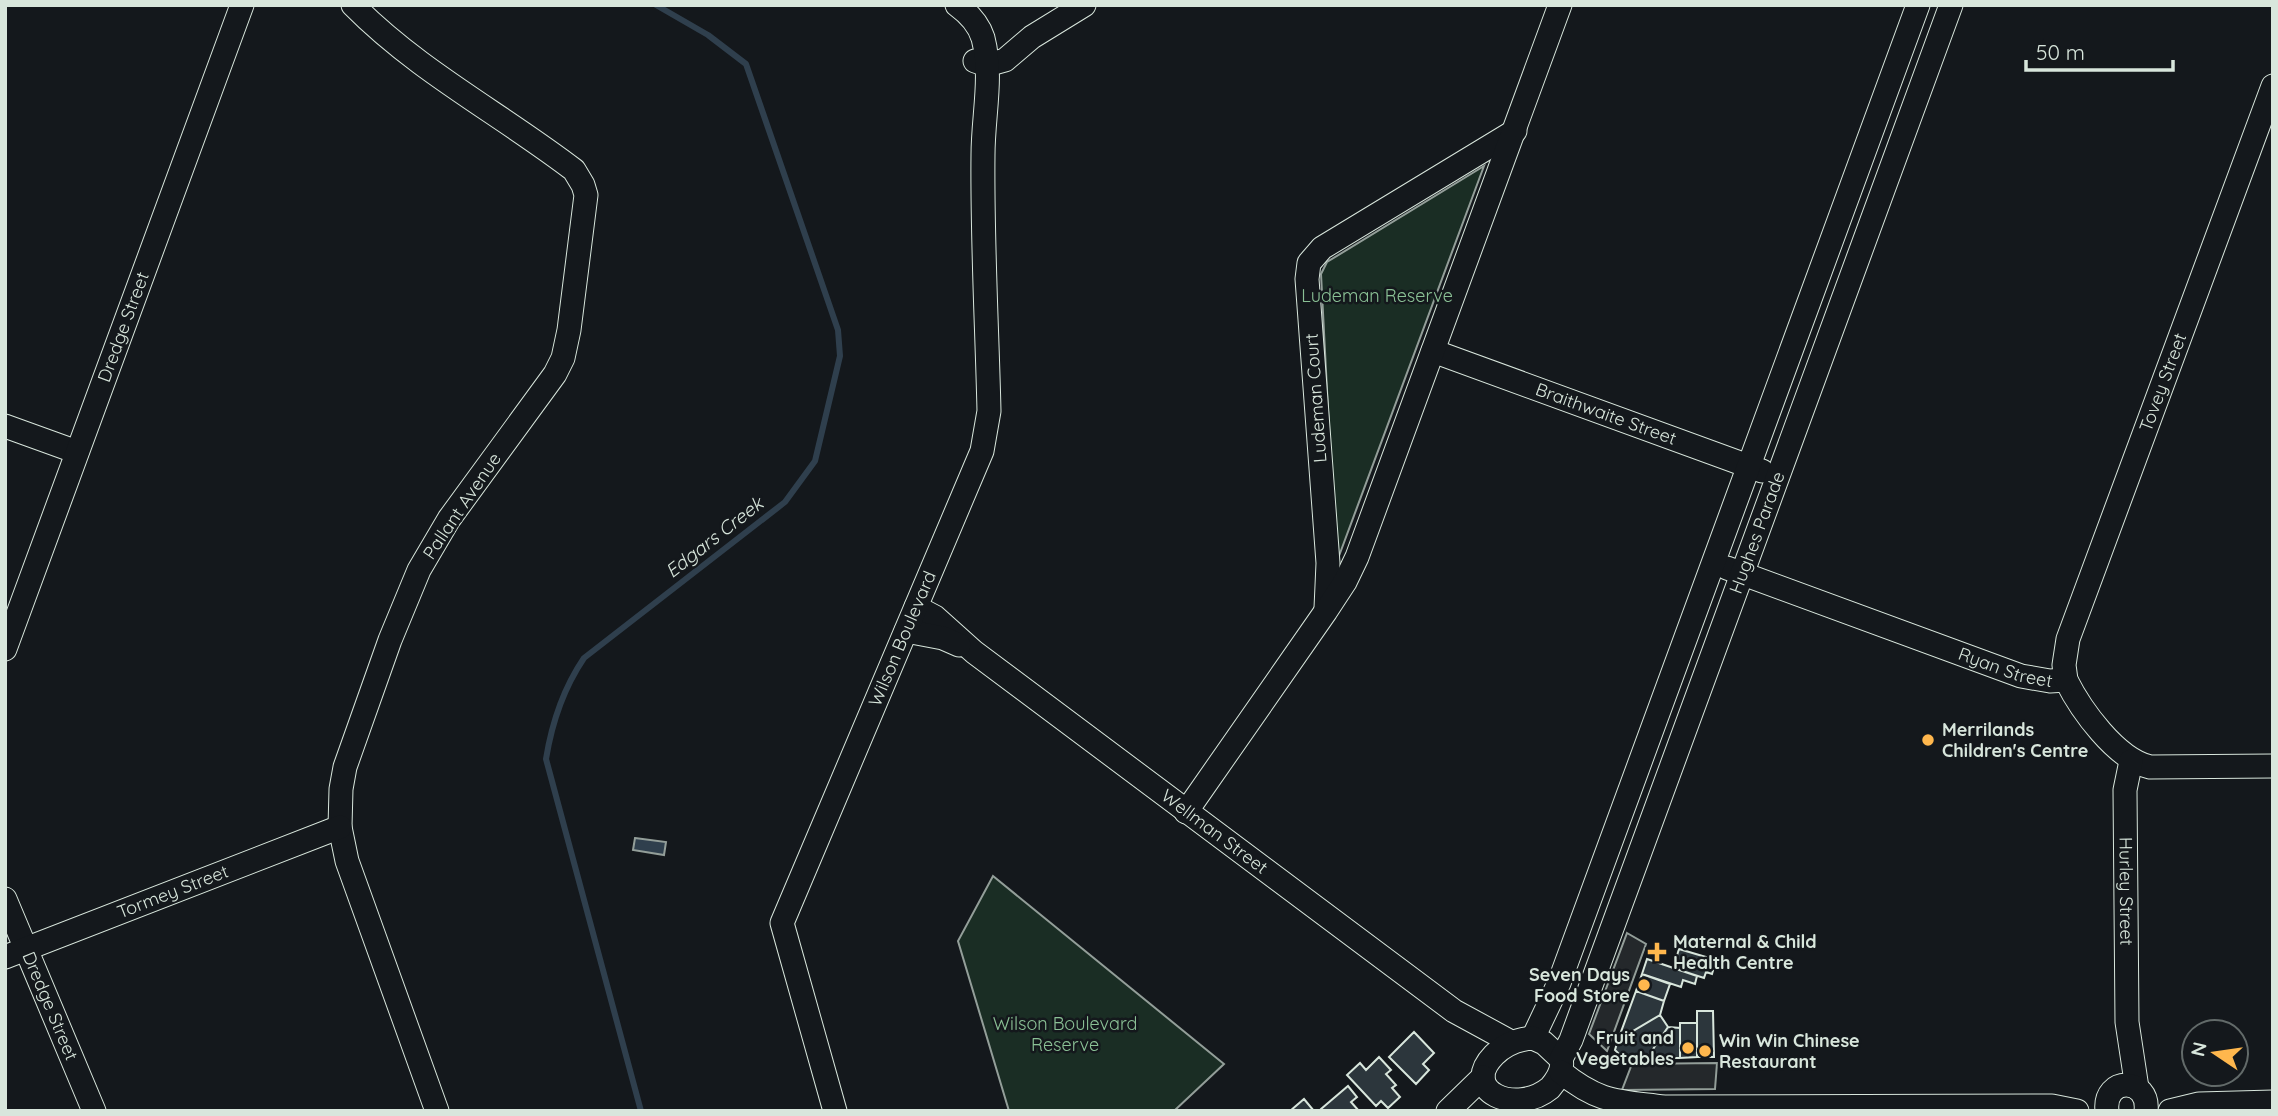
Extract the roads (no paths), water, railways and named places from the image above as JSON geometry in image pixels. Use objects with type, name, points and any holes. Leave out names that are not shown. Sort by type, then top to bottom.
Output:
[{"type":"street","name":"Dredge Street","points":[[5,649],[242,5]]},
{"type":"street","name":"Pallant Avenue","points":[[353,5],[419,61],[574,170],[583,185],[586,208],[563,358],[545,390],[449,519],[419,570],[397,620],[345,767],[339,808],[347,861],[437,1111]]},
{"type":"street","name":"Wilson Boulevard","points":[[947,5],[982,59]]},
{"type":"street","name":"Wilson Boulevard","points":[[835,1111],[782,923],[982,451],[989,411],[983,152],[975,109],[982,59],[982,35],[976,24],[957,5]]},
{"type":"street","points":[[982,59],[1005,60],[1032,37],[1084,5]]},
{"type":"street","points":[[1186,812],[1326,611],[1357,557],[1560,5]]},
{"type":"street","name":"Hughes Parade","points":[[1522,1040],[1559,983],[1918,5]]},
{"type":"street","name":"Hughes Parade","points":[[1561,1065],[1951,5]]},
{"type":"street","name":"Tovey Street","points":[[2066,680],[2064,665],[2068,639],[2273,86]]},
{"type":"street","name":"Ludeman Court","points":[[1326,611],[1328,563],[1307,279],[1309,263],[1322,247],[1515,131]]},
{"type":"street","name":"Braithwaite Street","points":[[1433,351],[1778,477]]},
{"type":"street","points":[[5,426],[78,453]]},
{"type":"street","name":"Ryan Street","points":[[1714,563],[2021,676],[2050,681],[2066,680],[2076,700],[2131,761]]},
{"type":"street","name":"Wellman Street","points":[[916,607],[936,617],[974,652],[1454,1012],[1479,1042],[1485,1069]]},
{"type":"street","name":"Wellman Street","points":[[906,631],[943,638],[974,652]]},
{"type":"street","points":[[2131,761],[2150,767],[2273,766]]},
{"type":"street","name":"Hurley Street","points":[[2127,1096],[2125,790],[2131,761]]},
{"type":"street","name":"Tormey Street","points":[[16,953],[340,827]]},
{"type":"street","name":"Dredge Street","points":[[5,899],[16,953],[94,1111]]},
{"type":"street","name":"Wellman Street","points":[[1454,1012],[1522,1040]]},
{"type":"street","points":[[1448,1111],[1500,1049],[1522,1040],[1544,1043],[1581,1088],[1601,1098],[1653,1109],[2052,1106],[2127,1096],[2199,1104],[2273,1102]]},
{"type":"street","points":[[1512,1106],[1541,1095],[1551,1087],[1561,1065]]},
{"type":"street","points":[[1485,1069],[1487,1089],[1495,1098],[1512,1106],[1551,1111]]},
{"type":"street","points":[[2170,1111],[2199,1104]]},
{"type":"street","points":[[2052,1106],[2077,1111]]},
{"type":"water","points":[[635,838],[666,842],[664,855],[633,850]]},
{"type":"waterway","name":"Edgars Creek","points":[[641,1111],[546,759],[552,732],[564,694],[584,658],[785,502],[815,461],[840,356],[838,330],[746,64],[708,35],[656,5]]},
{"type":"place","name":"Merrilands Children's Centre","points":[[1928,740]]},
{"type":"place","name":"Maternal & Child Health Centre","points":[[1657,952]]},
{"type":"place","name":"Seven Days Food Store","points":[[1644,985]]},
{"type":"place","name":"Fruit and Vegetables","points":[[1688,1048]]},
{"type":"place","name":"Win Win Chinese Restaurant","points":[[1705,1051]]},
{"type":"park label","name":"Ludeman Reserve","points":[[1377,296]]},
{"type":"park label","name":"Wilson Boulevard Reserve","points":[[1065,1034]]}]
